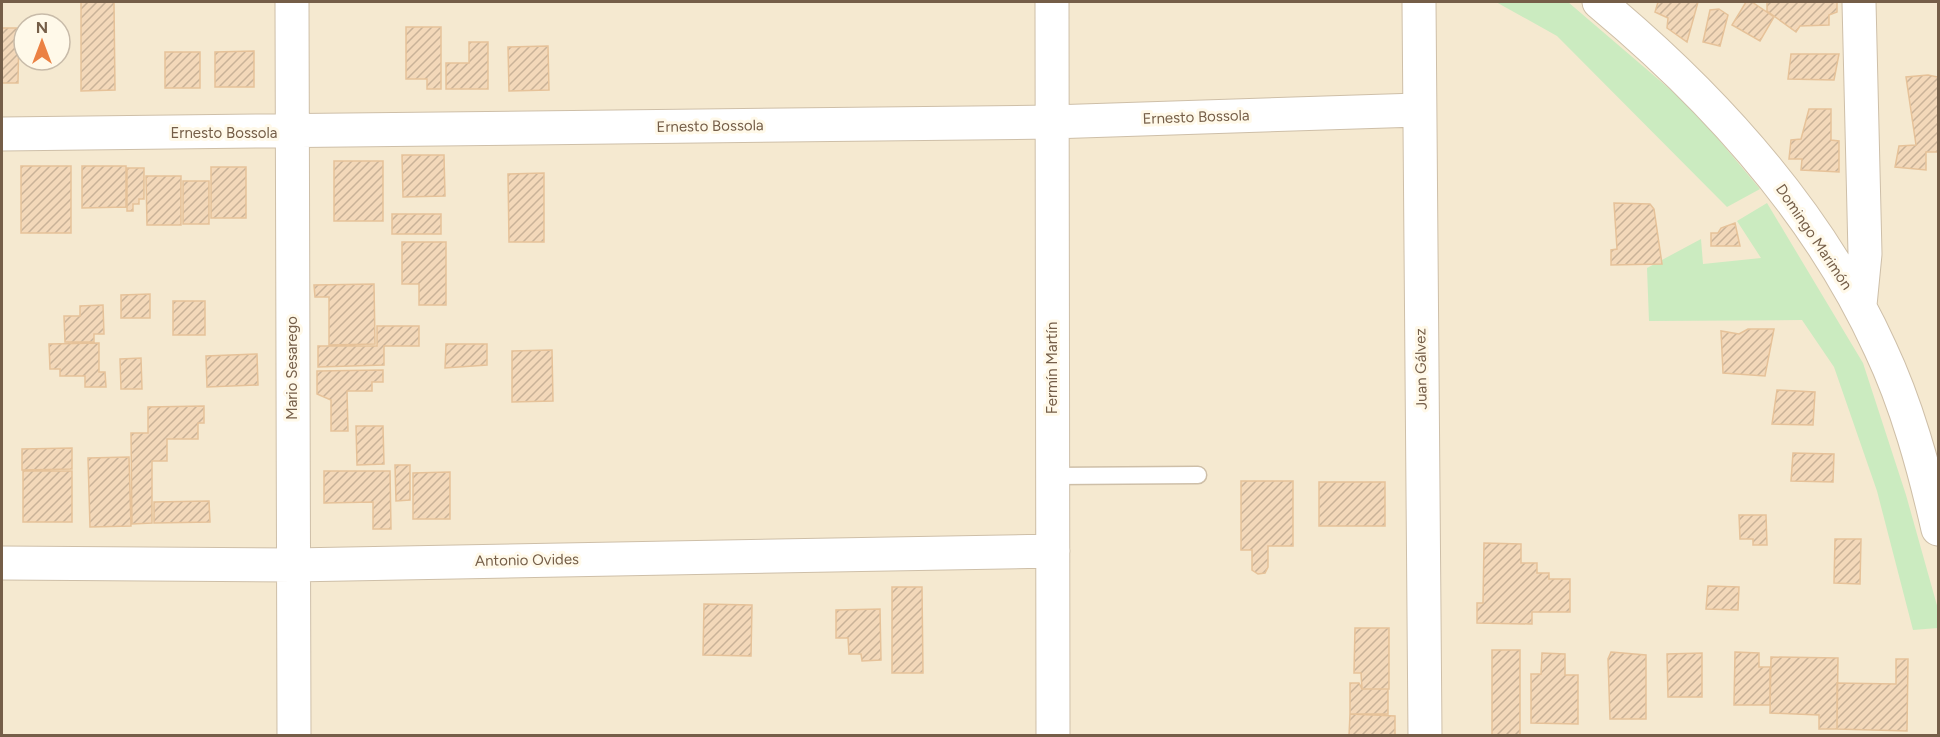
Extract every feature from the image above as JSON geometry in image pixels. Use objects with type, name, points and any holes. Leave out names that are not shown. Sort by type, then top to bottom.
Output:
[{"type":"street","name":"Mario Sesarego","points":[[292,2],[290,132],[294,735]]},
{"type":"street","name":"Fermín Martín","points":[[1052,2],[1053,735]]},
{"type":"street","name":"Juan Gálvez","points":[[1419,2],[1418,110],[1425,735]]},
{"type":"street","name":"Domingo Marimón","points":[[1599,2],[1688,80],[1762,163],[1817,238],[1860,305],[1881,350],[1906,415],[1938,529]]},
{"type":"street","points":[[1859,2],[1865,254],[1860,305]]},
{"type":"street","name":"Ernesto Bossola","points":[[2,134],[1051,122],[1418,110]]},
{"type":"street","name":"Antonio Ovides","points":[[2,563],[293,565],[1053,551]]},
{"type":"lane","points":[[1053,476],[1198,475]]},
{"type":"shaded area","points":[[2,2],[1938,2],[1938,735],[2,735]]},
{"type":"green space","points":[[1496,2],[1568,2],[1693,109],[1760,189],[1727,207],[1557,36]]},
{"type":"green space","points":[[1767,203],[1863,363],[1906,495],[1938,609],[1938,628],[1913,630],[1877,491],[1834,367],[1802,320],[1649,321],[1647,268],[1701,239],[1703,264],[1761,258],[1737,221]]},
{"type":"building","points":[[81,2],[114,2],[115,90],[81,91]]},
{"type":"building","points":[[1658,2],[1698,2],[1687,42],[1667,28],[1668,18],[1655,12]]},
{"type":"building","points":[[1746,2],[1752,2],[1774,17],[1760,41],[1732,25]]},
{"type":"building","points":[[1767,2],[1837,2],[1837,12],[1829,15],[1829,25],[1800,26],[1796,32],[1767,11]]},
{"type":"building","points":[[1719,9],[1728,15],[1720,46],[1703,42],[1710,10]]},
{"type":"building","points":[[406,27],[441,27],[441,89],[427,89],[427,79],[406,79]]},
{"type":"building","points":[[2,28],[12,28],[12,72],[18,72],[18,83],[2,83]]},
{"type":"building","points":[[469,42],[488,42],[488,89],[446,89],[446,63],[469,63]]},
{"type":"building","points":[[548,46],[549,90],[509,91],[508,47]]},
{"type":"building","points":[[254,51],[254,87],[215,87],[215,52]]},
{"type":"building","points":[[165,52],[200,52],[200,88],[165,88]]},
{"type":"building","points":[[1791,54],[1839,54],[1834,80],[1788,79]]},
{"type":"building","points":[[1928,75],[1938,77],[1938,152],[1926,152],[1926,170],[1895,167],[1899,146],[1916,145],[1906,77]]},
{"type":"building","points":[[1809,109],[1831,109],[1831,140],[1839,141],[1839,172],[1801,170],[1802,159],[1789,159],[1791,140],[1801,139]]},
{"type":"building","points":[[402,155],[444,155],[445,196],[403,197]]},
{"type":"building","points":[[334,161],[383,161],[383,221],[334,221]]},
{"type":"building","points":[[21,166],[71,166],[71,233],[21,233]]},
{"type":"building","points":[[82,166],[126,166],[126,207],[82,208]]},
{"type":"building","points":[[211,167],[246,167],[246,218],[211,218]]},
{"type":"building","points":[[127,168],[144,168],[144,199],[139,199],[139,204],[133,204],[133,211],[127,211]]},
{"type":"building","points":[[544,173],[544,242],[509,242],[508,174]]},
{"type":"building","points":[[146,176],[181,176],[181,225],[147,225]]},
{"type":"building","points":[[183,181],[209,181],[209,224],[183,224]]},
{"type":"building","points":[[1614,203],[1650,204],[1654,209],[1662,264],[1611,265],[1611,250],[1617,249]]},
{"type":"building","points":[[392,214],[441,214],[441,234],[392,234]]},
{"type":"building","points":[[1735,223],[1740,246],[1711,246],[1711,233],[1718,233],[1721,228]]},
{"type":"building","points":[[402,242],[446,242],[446,305],[419,305],[419,284],[402,284]]},
{"type":"building","points":[[374,284],[375,344],[329,345],[329,297],[315,297],[314,285]]},
{"type":"building","points":[[150,294],[150,318],[121,318],[121,295]]},
{"type":"building","points":[[173,301],[205,301],[205,335],[173,335]]},
{"type":"building","points":[[103,305],[104,334],[94,334],[94,342],[65,342],[64,316],[80,316],[80,306]]},
{"type":"building","points":[[377,326],[419,326],[419,346],[384,346],[384,365],[318,367],[318,346],[377,346]]},
{"type":"building","points":[[1748,329],[1774,329],[1765,376],[1723,373],[1721,331],[1739,334]]},
{"type":"building","points":[[99,343],[99,372],[105,372],[106,387],[85,387],[85,376],[60,376],[60,369],[50,369],[49,344]]},
{"type":"building","points":[[446,344],[487,344],[487,365],[445,368]]},
{"type":"building","points":[[552,350],[553,401],[512,402],[512,351]]},
{"type":"building","points":[[257,354],[258,385],[207,387],[206,356]]},
{"type":"building","points":[[141,358],[142,389],[121,389],[120,359]]},
{"type":"building","points":[[383,370],[383,382],[372,382],[372,391],[347,391],[348,431],[331,431],[331,400],[317,394],[317,371]]},
{"type":"building","points":[[1777,390],[1815,392],[1813,425],[1772,424]]},
{"type":"building","points":[[204,406],[204,423],[198,423],[198,439],[167,439],[167,461],[152,461],[152,523],[132,524],[131,433],[148,433],[148,407]]},
{"type":"building","points":[[356,426],[383,426],[384,464],[357,465]]},
{"type":"building","points":[[72,448],[72,469],[22,470],[22,449]]},
{"type":"building","points":[[1793,453],[1834,454],[1833,482],[1791,481]]},
{"type":"building","points":[[129,457],[131,526],[90,527],[88,458]]},
{"type":"building","points":[[395,465],[410,465],[410,500],[396,501]]},
{"type":"building","points":[[23,471],[72,471],[72,522],[23,522]]},
{"type":"building","points":[[324,471],[390,471],[391,529],[373,529],[373,502],[324,503]]},
{"type":"building","points":[[450,472],[450,519],[413,519],[413,473]]},
{"type":"building","points":[[1241,481],[1293,481],[1293,546],[1268,546],[1268,567],[1265,573],[1258,574],[1252,570],[1252,550],[1241,550]]},
{"type":"building","points":[[1319,482],[1385,482],[1385,526],[1319,526]]},
{"type":"building","points":[[209,501],[210,522],[154,523],[154,502]]},
{"type":"building","points":[[1739,515],[1766,515],[1767,545],[1753,545],[1753,539],[1740,539]]},
{"type":"building","points":[[1835,539],[1861,539],[1860,584],[1834,583]]},
{"type":"building","points":[[1484,543],[1521,544],[1521,563],[1537,563],[1537,573],[1549,573],[1549,579],[1570,579],[1570,612],[1532,612],[1532,624],[1477,623],[1477,603],[1483,603]]},
{"type":"building","points":[[1708,586],[1739,587],[1738,610],[1706,609]]},
{"type":"building","points":[[892,587],[922,587],[923,673],[892,673]]},
{"type":"building","points":[[704,604],[752,605],[751,656],[703,655]]},
{"type":"building","points":[[880,609],[881,660],[862,661],[861,654],[849,654],[848,638],[836,638],[836,610]]},
{"type":"building","points":[[1355,628],[1389,628],[1389,689],[1362,689],[1361,673],[1354,673]]},
{"type":"building","points":[[1492,650],[1520,650],[1520,736],[1492,736]]},
{"type":"building","points":[[1611,652],[1646,655],[1646,719],[1610,719],[1608,659]]},
{"type":"building","points":[[1735,652],[1759,653],[1759,667],[1770,667],[1770,705],[1734,705]]},
{"type":"building","points":[[1542,653],[1565,654],[1565,675],[1578,675],[1578,724],[1531,723],[1531,674],[1541,674]]},
{"type":"building","points":[[1702,653],[1702,697],[1668,697],[1667,654]]},
{"type":"building","points":[[1771,657],[1838,658],[1837,729],[1819,729],[1819,715],[1770,713]]},
{"type":"building","points":[[1896,659],[1908,659],[1907,731],[1837,729],[1837,683],[1896,684]]},
{"type":"building","points":[[1350,683],[1359,683],[1362,689],[1388,689],[1388,714],[1350,714]]},
{"type":"building","points":[[1350,714],[1395,716],[1395,736],[1349,736]]}]
